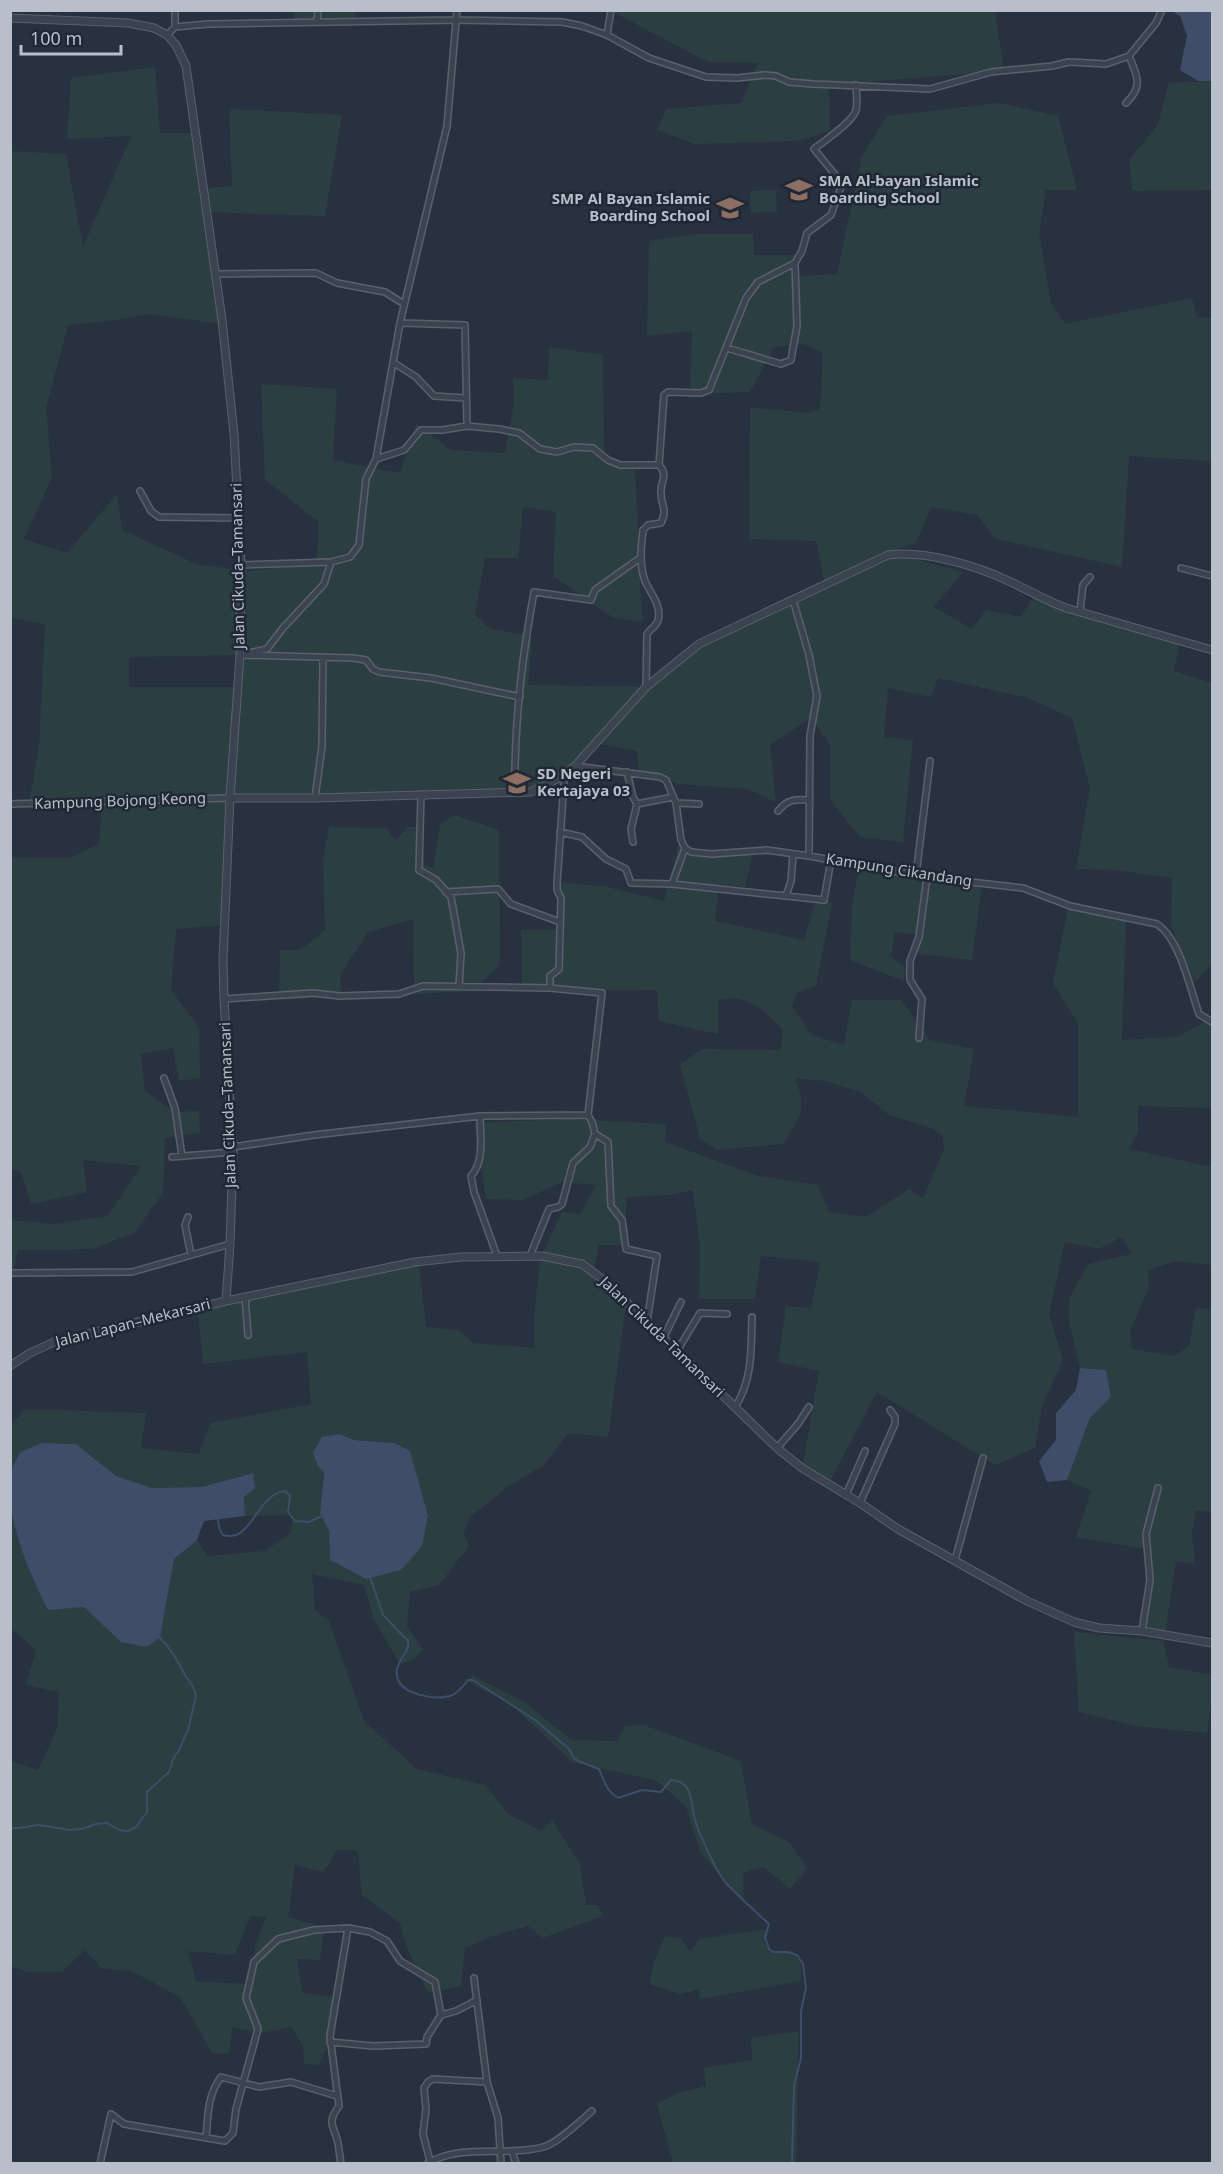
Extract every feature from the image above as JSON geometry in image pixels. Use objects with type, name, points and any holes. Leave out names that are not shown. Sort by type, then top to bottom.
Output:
[{"type":"street","points":[[47,10],[47,19]]},
{"type":"street","points":[[175,10],[175,27]]},
{"type":"street","points":[[317,22],[318,10]]},
{"type":"street","points":[[242,565],[331,562],[350,557],[359,545],[366,479],[376,459],[404,304],[447,126],[457,10]]},
{"type":"street","points":[[607,34],[611,10]]},
{"type":"street","points":[[10,18],[136,24],[154,28],[167,35],[175,27],[208,24],[457,20],[562,22],[607,34],[649,58],[706,77],[736,78],[765,75],[776,76],[789,82],[930,89],[991,72],[1053,66],[1069,62],[1106,64],[1129,56],[1155,23],[1162,10]]},
{"type":"street","name":"Jalan Cikuda–Tamansari","points":[[167,35],[176,45],[186,66],[215,274],[234,434],[242,565],[240,655],[230,798],[224,999],[233,1150],[226,1301],[415,1262],[542,1256],[582,1264],[605,1281],[777,1448],[802,1468],[898,1529],[1027,1601],[1074,1622],[1099,1628],[1142,1631],[1212,1643]]},
{"type":"street","points":[[1126,103],[1134,95],[1138,77],[1129,56]]},
{"type":"street","points":[[727,348],[781,364],[791,360],[797,326],[795,263],[802,251],[807,233],[831,215],[841,187],[841,182],[814,149],[854,114],[856,85]]},
{"type":"street","points":[[646,687],[647,634],[657,623],[658,617],[655,597],[645,581],[640,558],[643,530],[648,525],[661,523],[664,517],[665,507],[661,490],[665,477],[659,465],[664,395],[668,392],[701,393],[709,390],[746,298],[758,282],[795,263]]},
{"type":"street","points":[[215,274],[316,273],[337,283],[385,292],[404,304]]},
{"type":"street","points":[[400,323],[465,326],[467,426]]},
{"type":"street","points":[[394,363],[416,377],[434,396],[466,398]]},
{"type":"street","points":[[376,459],[404,450],[421,430],[442,430],[467,426],[519,433],[540,449],[557,452],[574,447],[592,448],[608,460],[620,465],[659,465]]},
{"type":"street","points":[[140,491],[151,512],[159,518],[238,518]]},
{"type":"street","points":[[230,798],[531,792],[561,777],[575,766],[646,687],[699,644],[888,555],[917,554],[983,571],[1011,582],[1046,601],[1212,650]]},
{"type":"street","points":[[515,792],[514,754],[526,637],[534,592],[591,600],[595,590],[640,558]]},
{"type":"street","points":[[240,655],[267,649],[283,628],[324,584],[331,562]]},
{"type":"street","points":[[1181,568],[1212,576]]},
{"type":"street","points":[[1080,611],[1083,585],[1090,577]]},
{"type":"street","points":[[793,600],[809,656],[816,696],[810,736],[809,856]]},
{"type":"street","points":[[240,655],[366,660],[373,669],[379,672],[431,678],[520,697]]},
{"type":"street","points":[[315,798],[322,746],[322,657]]},
{"type":"street","points":[[916,875],[930,761]]},
{"type":"street","points":[[575,766],[660,777],[666,780],[676,803],[681,840],[685,848],[672,884]]},
{"type":"street","points":[[627,772],[633,797],[638,804]]},
{"type":"street","points":[[550,988],[550,976],[559,969],[561,898],[557,883],[564,782],[561,777]]},
{"type":"street","points":[[421,794],[419,870],[435,880],[451,897],[461,953],[459,987]]},
{"type":"street","points":[[638,804],[673,797]]},
{"type":"street","name":"Kampung Bojong Keong","points":[[10,804],[230,798]]},
{"type":"street","points":[[778,812],[784,804],[794,799],[810,800]]},
{"type":"street","points":[[676,803],[699,804]]},
{"type":"street","points":[[633,842],[631,829],[638,804]]},
{"type":"street","points":[[561,832],[582,837],[606,859],[626,869],[631,884],[700,886],[824,900],[831,860]]},
{"type":"street","name":"Kampung Cikandang","points":[[685,848],[691,852],[702,853],[767,850],[927,877],[1023,888],[1070,906],[1156,924],[1170,937],[1183,966],[1199,1014],[1212,1022]]},
{"type":"street","points":[[786,896],[791,881],[793,854]]},
{"type":"street","points":[[919,1038],[922,999],[910,980],[910,961],[920,937],[927,877]]},
{"type":"street","points":[[446,892],[498,889],[511,904],[560,922]]},
{"type":"street","points":[[224,999],[313,993],[340,996],[399,994],[423,986],[550,988],[603,993],[588,1115],[595,1134],[590,1147],[573,1163],[562,1204],[549,1209],[530,1256]]},
{"type":"street","points":[[164,1078],[175,1108],[182,1156]]},
{"type":"street","points":[[172,1157],[233,1150],[314,1135],[480,1116],[588,1115]]},
{"type":"street","points":[[480,1116],[480,1159],[478,1169],[471,1176],[474,1192],[497,1257]]},
{"type":"street","points":[[595,1134],[608,1142],[611,1206],[622,1220],[626,1249],[657,1256],[647,1322]]},
{"type":"street","points":[[188,1217],[186,1225],[191,1255]]},
{"type":"street","points":[[10,1273],[132,1272],[230,1244]]},
{"type":"street","points":[[245,1297],[248,1335]]},
{"type":"street","name":"Jalan Lapan–Mekarsari","points":[[10,1366],[30,1353],[54,1342],[226,1301]]},
{"type":"street","points":[[663,1339],[681,1302]]},
{"type":"street","points":[[677,1351],[700,1313],[727,1314]]},
{"type":"street","points":[[735,1407],[742,1396],[750,1364],[752,1317]]},
{"type":"street","points":[[777,1448],[809,1407]]},
{"type":"street","points":[[860,1503],[896,1424],[895,1417],[890,1410]]},
{"type":"street","points":[[846,1495],[865,1451]]},
{"type":"street","points":[[955,1560],[983,1458]]},
{"type":"street","points":[[1142,1631],[1150,1580],[1146,1534],[1158,1488]]},
{"type":"street","points":[[341,2163],[337,2141],[331,2126],[332,2116],[339,2106],[330,2042],[331,2024],[348,1928]]},
{"type":"street","points":[[100,2163],[111,2114],[124,2124],[225,2141],[233,2133],[242,2082],[258,2029],[246,1998],[254,1962],[278,1939],[314,1930],[348,1928],[370,1932],[387,1941],[400,1961],[435,1982],[441,2015]]},
{"type":"street","points":[[474,1978],[487,2082],[498,2118],[501,2163]]},
{"type":"street","points":[[330,2042],[373,2046],[426,2044],[427,2037],[441,2015],[456,2011],[477,2000]]},
{"type":"street","points":[[206,2138],[209,2099],[213,2087],[221,2078],[259,2087],[291,2082],[337,2096]]},
{"type":"street","points":[[487,2082],[433,2079],[428,2082],[424,2088],[426,2109],[423,2134],[429,2162],[455,2154],[545,2147],[592,2111]]},
{"type":"street","points":[[512,2151],[516,2163]]},
{"type":"green space","points":[[295,10],[355,11],[356,21],[294,23]]},
{"type":"green space","points":[[611,11],[995,11],[1004,71],[829,85],[830,131],[796,141],[695,144],[657,130],[666,109],[741,103],[758,63],[708,62]]},
{"type":"green space","points":[[155,67],[160,133],[192,133],[201,189],[232,186],[229,109],[342,115],[325,216],[205,212],[223,324],[149,314],[68,325],[46,408],[52,477],[24,539],[67,553],[117,494],[122,530],[199,565],[250,571],[317,564],[319,522],[265,480],[261,384],[337,389],[333,460],[400,473],[416,424],[451,450],[505,453],[514,403],[513,378],[548,380],[549,347],[603,355],[604,460],[635,469],[642,622],[612,617],[553,576],[556,512],[523,507],[518,558],[485,558],[475,614],[490,629],[532,636],[528,685],[649,687],[702,642],[735,624],[825,585],[816,541],[749,539],[750,407],[809,413],[820,408],[823,353],[804,344],[774,347],[750,392],[690,394],[692,331],[647,336],[649,241],[696,234],[753,234],[754,255],[797,255],[799,276],[837,274],[862,156],[887,116],[999,103],[1058,116],[1077,190],[1046,190],[1039,233],[1051,303],[1065,324],[1192,298],[1197,317],[1212,318],[1212,461],[1129,456],[1122,567],[996,539],[977,515],[931,507],[916,543],[893,550],[918,560],[963,572],[934,607],[972,629],[986,610],[1020,617],[1035,595],[1066,610],[1181,638],[1174,671],[1212,683],[1212,964],[1195,982],[1171,926],[1172,878],[1115,870],[1076,869],[1090,788],[1072,718],[1028,698],[938,678],[931,697],[888,688],[884,737],[913,740],[903,842],[860,837],[830,800],[831,746],[811,718],[770,745],[776,802],[747,789],[678,784],[639,773],[637,751],[600,744],[575,772],[532,793],[232,798],[226,925],[176,929],[171,990],[199,1028],[200,1078],[179,1081],[173,1048],[141,1054],[145,1091],[174,1112],[199,1111],[200,1133],[165,1138],[163,1193],[134,1233],[92,1249],[18,1250],[14,1268],[11,1269],[11,1220],[52,1224],[108,1216],[141,1166],[83,1160],[87,1192],[31,1204],[21,1172],[11,1170],[11,857],[69,858],[99,844],[102,802],[29,803],[39,747],[45,624],[11,618],[10,151],[66,154],[83,247],[131,136],[67,139],[71,78]],"holes":[[[242,655],[238,687],[129,687],[129,657]]]},
{"type":"green space","points":[[1212,76],[1212,190],[1132,191],[1129,160],[1158,124],[1169,83],[1211,81]]},
{"type":"green space","points":[[776,190],[777,212],[751,213],[750,191]]},
{"type":"green space","points":[[454,815],[499,830],[500,965],[472,991],[414,994],[413,919],[368,932],[340,975],[342,997],[279,1000],[280,950],[300,950],[325,930],[323,859],[329,827],[386,828],[396,840],[408,827],[422,827],[424,865],[433,868],[440,825]]},
{"type":"green space","points":[[679,842],[715,856],[753,852],[745,887],[719,884],[715,921],[804,940],[815,901],[832,903],[816,986],[797,992],[792,1007],[812,1035],[844,1045],[852,1000],[901,1000],[930,1040],[974,1049],[964,1106],[1078,1117],[1078,1023],[1053,983],[1069,903],[1095,914],[1126,919],[1122,1040],[1177,1037],[1212,1020],[1212,1108],[1138,1106],[1138,1132],[1129,1149],[1211,1167],[1212,1170],[1212,1265],[1176,1261],[1148,1270],[1149,1288],[1130,1330],[1132,1349],[1175,1356],[1189,1346],[1196,1308],[1212,1309],[1212,1512],[1196,1511],[1192,1533],[1195,1564],[1176,1561],[1165,1634],[1140,1631],[1152,1550],[1076,1537],[1091,1491],[1067,1480],[1090,1418],[1111,1397],[1106,1370],[1080,1368],[1069,1322],[1069,1299],[1088,1264],[1131,1254],[1122,1237],[1099,1249],[1065,1242],[1049,1314],[1063,1359],[1042,1407],[1035,1448],[995,1465],[877,1392],[828,1485],[802,1470],[819,1371],[778,1362],[786,1306],[811,1308],[820,1262],[761,1256],[755,1299],[699,1299],[700,1247],[693,1190],[669,1195],[627,1197],[624,1245],[599,1245],[594,1269],[626,1304],[608,1437],[568,1433],[543,1466],[510,1485],[469,1518],[464,1534],[469,1546],[439,1585],[410,1592],[407,1627],[423,1649],[413,1660],[400,1664],[374,1620],[364,1585],[312,1574],[315,1610],[329,1621],[364,1721],[417,1769],[485,1785],[509,1815],[541,1831],[552,1820],[580,1864],[586,1905],[598,1905],[603,1916],[543,1938],[528,1926],[492,1936],[465,1948],[461,1986],[428,1993],[407,1948],[400,1923],[362,1895],[358,1851],[337,1849],[324,1872],[295,1865],[288,1917],[324,1927],[320,1960],[297,1959],[302,1993],[336,1997],[334,2031],[319,2065],[304,2064],[303,2046],[291,2027],[261,2033],[232,2027],[229,2054],[212,2053],[180,1997],[131,1971],[101,1968],[85,1950],[62,1972],[28,1972],[11,1966],[11,1761],[38,1770],[57,1729],[59,1692],[26,1685],[36,1650],[11,1628],[10,1506],[33,1580],[84,1607],[121,1642],[160,1638],[174,1559],[197,1540],[208,1556],[265,1551],[291,1532],[293,1515],[245,1516],[244,1497],[252,1473],[202,1487],[152,1488],[116,1476],[76,1444],[41,1443],[20,1452],[11,1473],[11,1424],[26,1409],[146,1413],[141,1448],[199,1454],[210,1423],[311,1404],[307,1352],[203,1364],[197,1305],[307,1281],[391,1268],[419,1265],[426,1327],[459,1330],[473,1343],[534,1348],[535,1306],[540,1259],[562,1212],[580,1214],[596,1185],[562,1182],[523,1200],[486,1199],[474,1123],[569,1119],[666,1124],[665,1142],[758,1176],[818,1185],[829,1212],[866,1217],[909,1189],[923,1198],[944,1150],[943,1137],[932,1128],[889,1115],[861,1092],[825,1081],[795,1078],[801,1098],[800,1113],[783,1144],[716,1150],[700,1138],[680,1065],[702,1049],[781,1050],[783,1030],[755,1005],[738,999],[719,1000],[718,1034],[659,1021],[657,990],[522,991],[521,930],[560,929],[561,882],[607,887],[664,901]],"holes":[[[340,1434],[354,1440],[394,1443],[366,1579],[330,1560],[329,1531],[321,1513],[324,1472]],[[250,1916],[266,1917],[255,1946],[253,1984],[196,1982],[188,1951],[235,1955]]]},
{"type":"green space","points":[[859,869],[982,884],[972,960],[918,954],[919,935],[895,932],[891,957],[906,968],[904,981],[850,960],[852,905]]},
{"type":"green space","points":[[1074,1632],[1163,1641],[1169,1667],[1212,1675],[1212,1696],[1207,1733],[1136,1726],[1079,1712]]},
{"type":"green space","points":[[472,1675],[524,1702],[572,1740],[618,1741],[625,1726],[644,1725],[741,1761],[752,1824],[790,1843],[807,1869],[790,1889],[764,1867],[743,1873],[744,1903],[700,1852],[686,1806],[655,1780],[572,1762],[513,1706],[469,1682]]},
{"type":"green space","points":[[769,1929],[765,1943],[773,1953],[791,1950],[801,1963],[801,1981],[700,1999],[698,1990],[680,1994],[649,1984],[655,1959],[665,1936],[680,1938],[691,1951],[699,1939]]},
{"type":"green space","points":[[799,2031],[796,2163],[673,2163],[657,2104],[681,2092],[706,2086],[704,2068],[752,2060],[751,2038]]},
{"type":"water","points":[[1171,11],[1212,11],[1211,81],[1198,81],[1180,70],[1187,36],[1180,16]]},
{"type":"water","points":[[1080,1368],[1106,1370],[1111,1397],[1090,1418],[1067,1480],[1047,1482],[1039,1461],[1056,1440],[1056,1413],[1076,1390]]},
{"type":"water","points":[[340,1434],[354,1440],[394,1443],[410,1451],[428,1516],[422,1546],[401,1570],[366,1579],[330,1560],[329,1531],[320,1513],[324,1472],[318,1466],[313,1453],[322,1437]]},
{"type":"water","points":[[41,1443],[76,1444],[116,1476],[152,1488],[202,1487],[253,1473],[255,1488],[244,1497],[245,1516],[204,1521],[197,1540],[174,1559],[160,1638],[146,1647],[121,1642],[84,1607],[48,1610],[20,1544],[9,1490],[10,1474],[20,1452]]},
{"type":"waterway","points":[[217,1516],[223,1535],[233,1536],[248,1526],[267,1500],[285,1491],[290,1496],[288,1512],[295,1521],[309,1522],[324,1515]]},
{"type":"waterway","points":[[370,1577],[383,1615],[408,1641],[407,1650],[397,1671],[397,1676],[404,1688],[419,1695],[444,1697],[453,1695],[468,1680],[473,1680],[535,1720],[569,1749],[578,1761],[599,1769],[608,1789],[618,1798],[642,1790],[661,1792],[671,1780],[679,1782],[688,1790],[698,1829],[725,1882],[769,1924],[765,1937],[769,1949],[773,1952],[797,1955],[803,1964],[806,1988],[801,2011],[801,2058],[794,2085],[792,2164]]},
{"type":"waterway","points":[[10,1829],[39,1825],[70,1830],[107,1823],[119,1830],[128,1831],[136,1827],[147,1812],[147,1792],[169,1772],[188,1730],[196,1696],[173,1654],[158,1636]]},
{"type":"place","name":"SMA Al-bayan Islamic Boarding School","points":[[799,190]]},
{"type":"place","name":"SMP Al Bayan Islamic Boarding School","points":[[730,208]]},
{"type":"place","name":"SD Negeri Kertajaya 03","points":[[517,783]]}]
